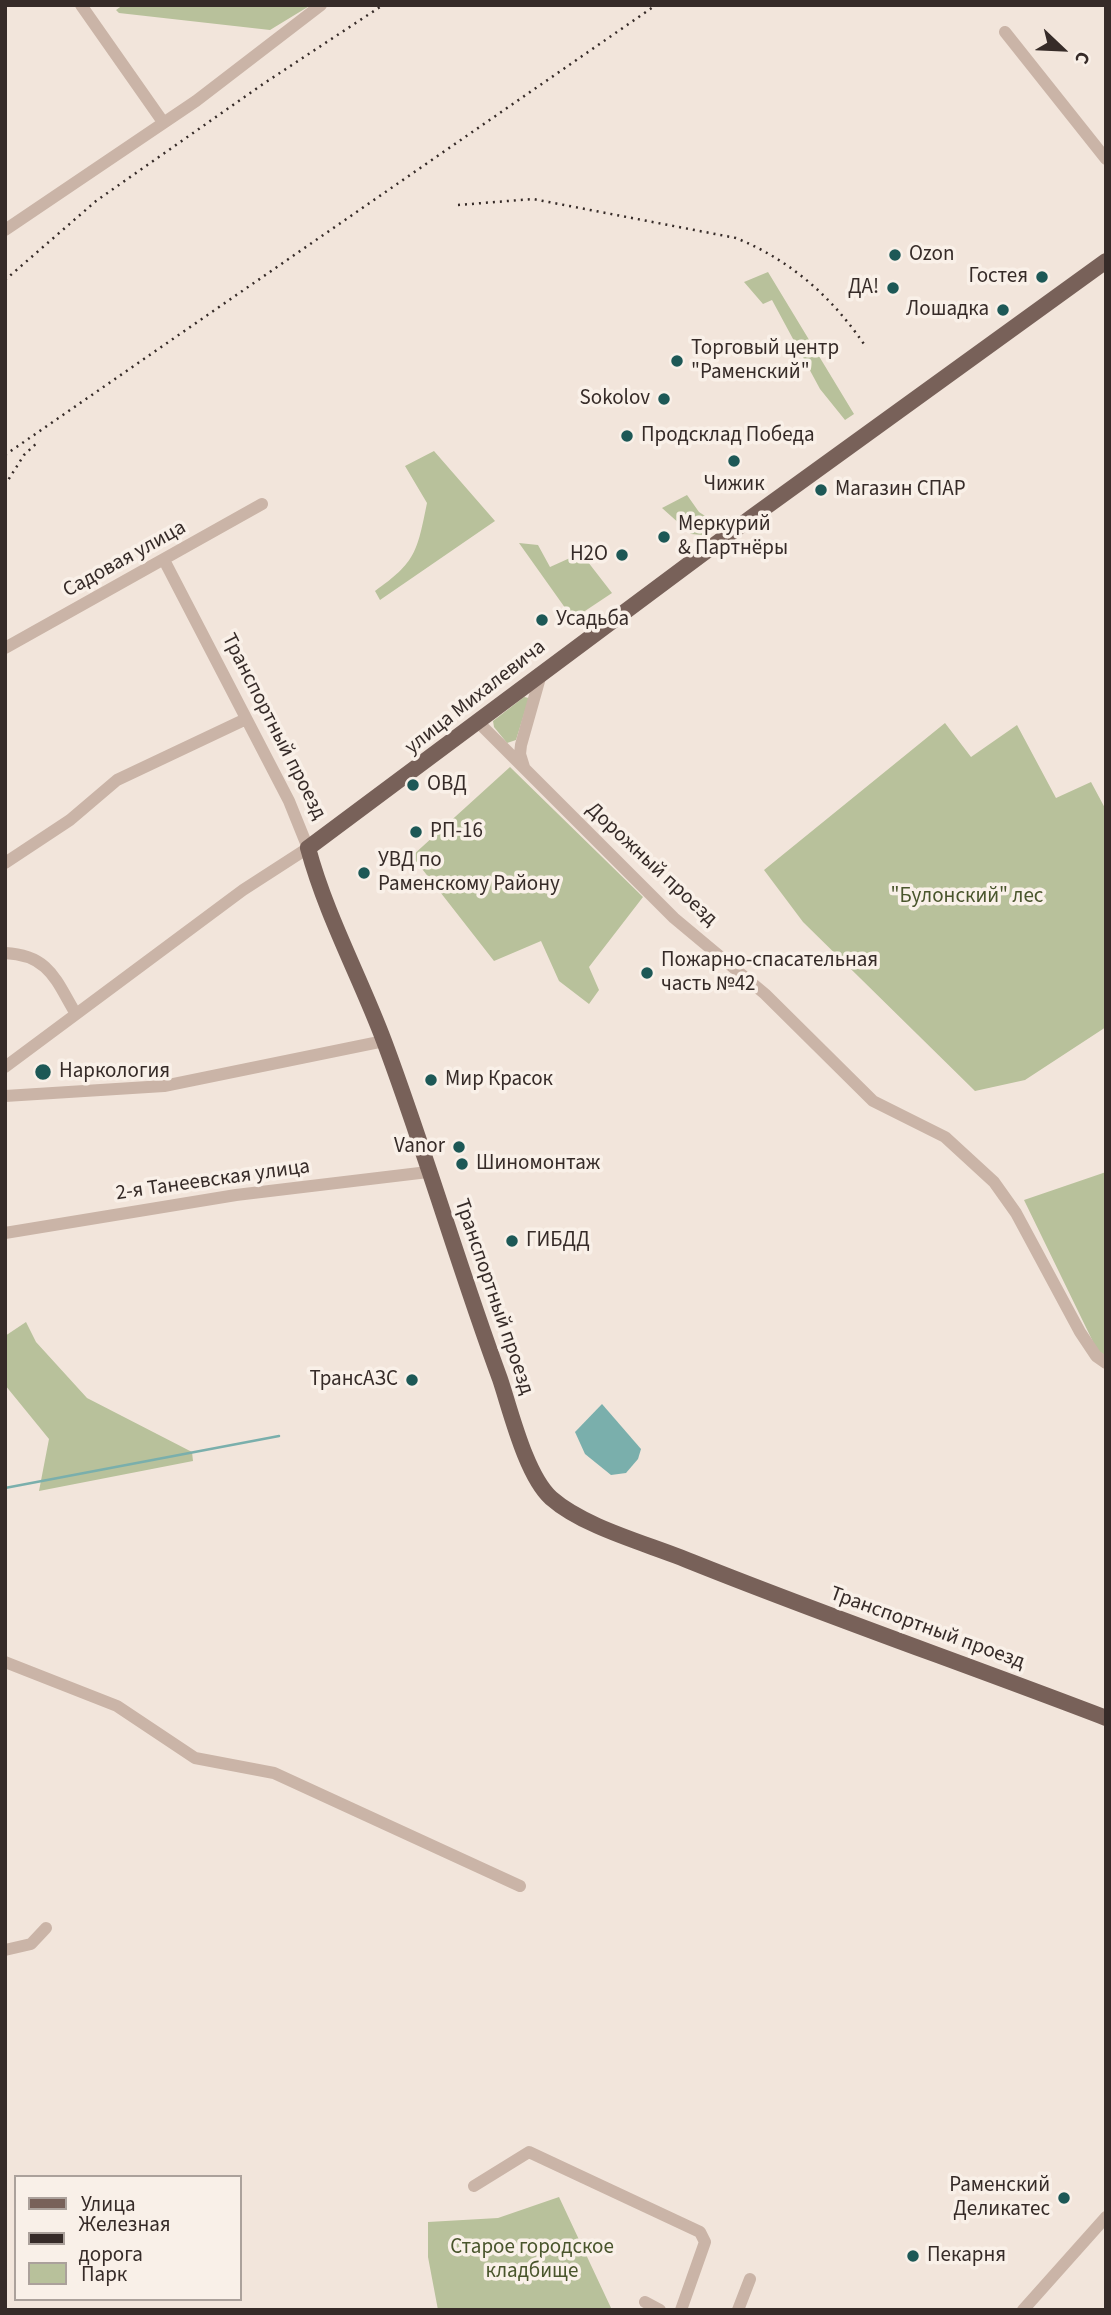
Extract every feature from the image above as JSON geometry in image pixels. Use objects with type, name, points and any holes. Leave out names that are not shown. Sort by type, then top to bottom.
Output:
[{"type":"main road","name":"улица Михалевича","points":[[308,848],[479,723],[541,673],[1106,261]]},
{"type":"main road","name":"Транспортный проезд","points":[[308,848],[319,887],[384,1041],[523,1445],[540,1486],[560,1505],[580,1517],[793,1603],[893,1637],[1106,1718]]},
{"type":"street","points":[[81,5],[163,122]]},
{"type":"street","points":[[5,230],[163,122],[321,5]]},
{"type":"street","points":[[1005,32],[1106,159]]},
{"type":"street","name":"Садовая улица","points":[[5,648],[262,504]]},
{"type":"street","name":"Транспортный проезд","points":[[164,560],[306,836],[308,848]]},
{"type":"street","points":[[530,776],[520,754],[541,673]]},
{"type":"street","points":[[5,863],[70,820],[117,780],[246,719]]},
{"type":"street","name":"Дорожный проезд","points":[[479,723],[674,918],[765,994],[873,1101],[945,1137],[994,1182],[1016,1213],[1080,1332],[1096,1356],[1106,1363]]},
{"type":"street","name":"улица Михалевича","points":[[5,1067],[243,890],[308,848]]},
{"type":"street","points":[[5,953],[20,954],[47,966],[76,1014]]},
{"type":"street","points":[[5,1096],[164,1086],[384,1041]]},
{"type":"street","name":"2-я Танеевская улица","points":[[5,1233],[236,1195],[428,1172]]},
{"type":"street","points":[[5,1662],[117,1706],[195,1758],[274,1773],[520,1886]]},
{"type":"street","points":[[5,1950],[31,1944],[46,1928]]},
{"type":"street","points":[[474,2186],[528,2152],[701,2232],[705,2242],[681,2310]]},
{"type":"street","points":[[1024,2310],[1106,2217]]},
{"type":"street","points":[[738,2310],[750,2280]]},
{"type":"street","points":[[645,2302],[660,2310]]},
{"type":"green space","points":[[123,5],[311,5],[270,30],[119,13],[116,10]]},
{"type":"green space","points":[[768,272],[854,414],[845,420],[820,389],[772,300],[763,304],[744,282]]},
{"type":"green space","points":[[434,451],[495,521],[380,600],[375,591],[399,572],[413,554],[427,503],[405,466]]},
{"type":"green space","points":[[687,495],[699,512],[716,523],[703,535],[691,534],[662,508]]},
{"type":"green space","points":[[519,543],[538,545],[550,567],[581,553],[612,593],[573,619]]},
{"type":"green space","points":[[524,697],[529,698],[516,740],[507,743],[494,727],[493,721]]},
{"type":"green space","name":"\"Булонский\" лес","points":[[945,723],[971,757],[1017,725],[1056,798],[1091,782],[1106,810],[1106,1027],[1025,1080],[975,1091],[803,922],[764,870]]},
{"type":"green space","points":[[510,767],[643,897],[589,967],[599,990],[589,1004],[559,981],[541,941],[494,961],[412,856]]},
{"type":"green space","points":[[1106,1172],[1106,1356],[1097,1350],[1024,1200]]},
{"type":"green space","points":[[26,1322],[36,1342],[87,1398],[192,1452],[193,1461],[39,1491],[49,1439],[5,1385],[5,1336]]},
{"type":"green space","name":"Старое городское кладбище","points":[[559,2197],[612,2310],[438,2310],[428,2257],[428,2222],[498,2218]]},
{"type":"water","points":[[602,1404],[641,1449],[638,1459],[626,1473],[611,1475],[585,1454],[575,1432]]},
{"type":"waterway","points":[[5,1488],[279,1436]]},
{"type":"railway","points":[[5,280],[96,201],[263,84],[383,5]]},
{"type":"railway","points":[[5,455],[656,5]]},
{"type":"railway","points":[[458,205],[533,199],[736,238],[775,258],[809,282],[839,312],[866,347]]},
{"type":"railway","points":[[5,485],[24,455],[39,441]]},
{"type":"place","name":"Ozon","points":[[895,255]]},
{"type":"place","name":"Гостея","points":[[1042,277]]},
{"type":"place","name":"ДА!","points":[[893,288]]},
{"type":"place","name":"Лошадка","points":[[1003,310]]},
{"type":"place","name":"Торговый центр \"Раменский\"","points":[[677,361]]},
{"type":"place","name":"Sokolov","points":[[664,399]]},
{"type":"place","name":"Продсклад Победа","points":[[627,436]]},
{"type":"place","name":"Чижик","points":[[734,461]]},
{"type":"place","name":"Магазин СПАР","points":[[821,490]]},
{"type":"place","name":"Меркурий & Партнёры","points":[[664,537]]},
{"type":"place","name":"H2O","points":[[622,555]]},
{"type":"place","name":"Усадьба","points":[[542,620]]},
{"type":"place","name":"ОВД","points":[[413,785]]},
{"type":"place","name":"РП-16","points":[[416,832]]},
{"type":"place","name":"УВД по Раменскому Району","points":[[364,873]]},
{"type":"place","name":"Пожарно-спасательная часть №42","points":[[647,973]]},
{"type":"place","name":"Наркология","points":[[43,1072]]},
{"type":"place","name":"Мир Красок","points":[[431,1080]]},
{"type":"place","name":"Vanor","points":[[459,1147]]},
{"type":"place","name":"Шиномонтаж","points":[[462,1164]]},
{"type":"place","name":"ГИБДД","points":[[512,1241]]},
{"type":"place","name":"ТрансАЗС","points":[[412,1380]]},
{"type":"place","name":"Раменский Деликатес","points":[[1064,2198]]},
{"type":"place","name":"Пекарня","points":[[913,2256]]}]
